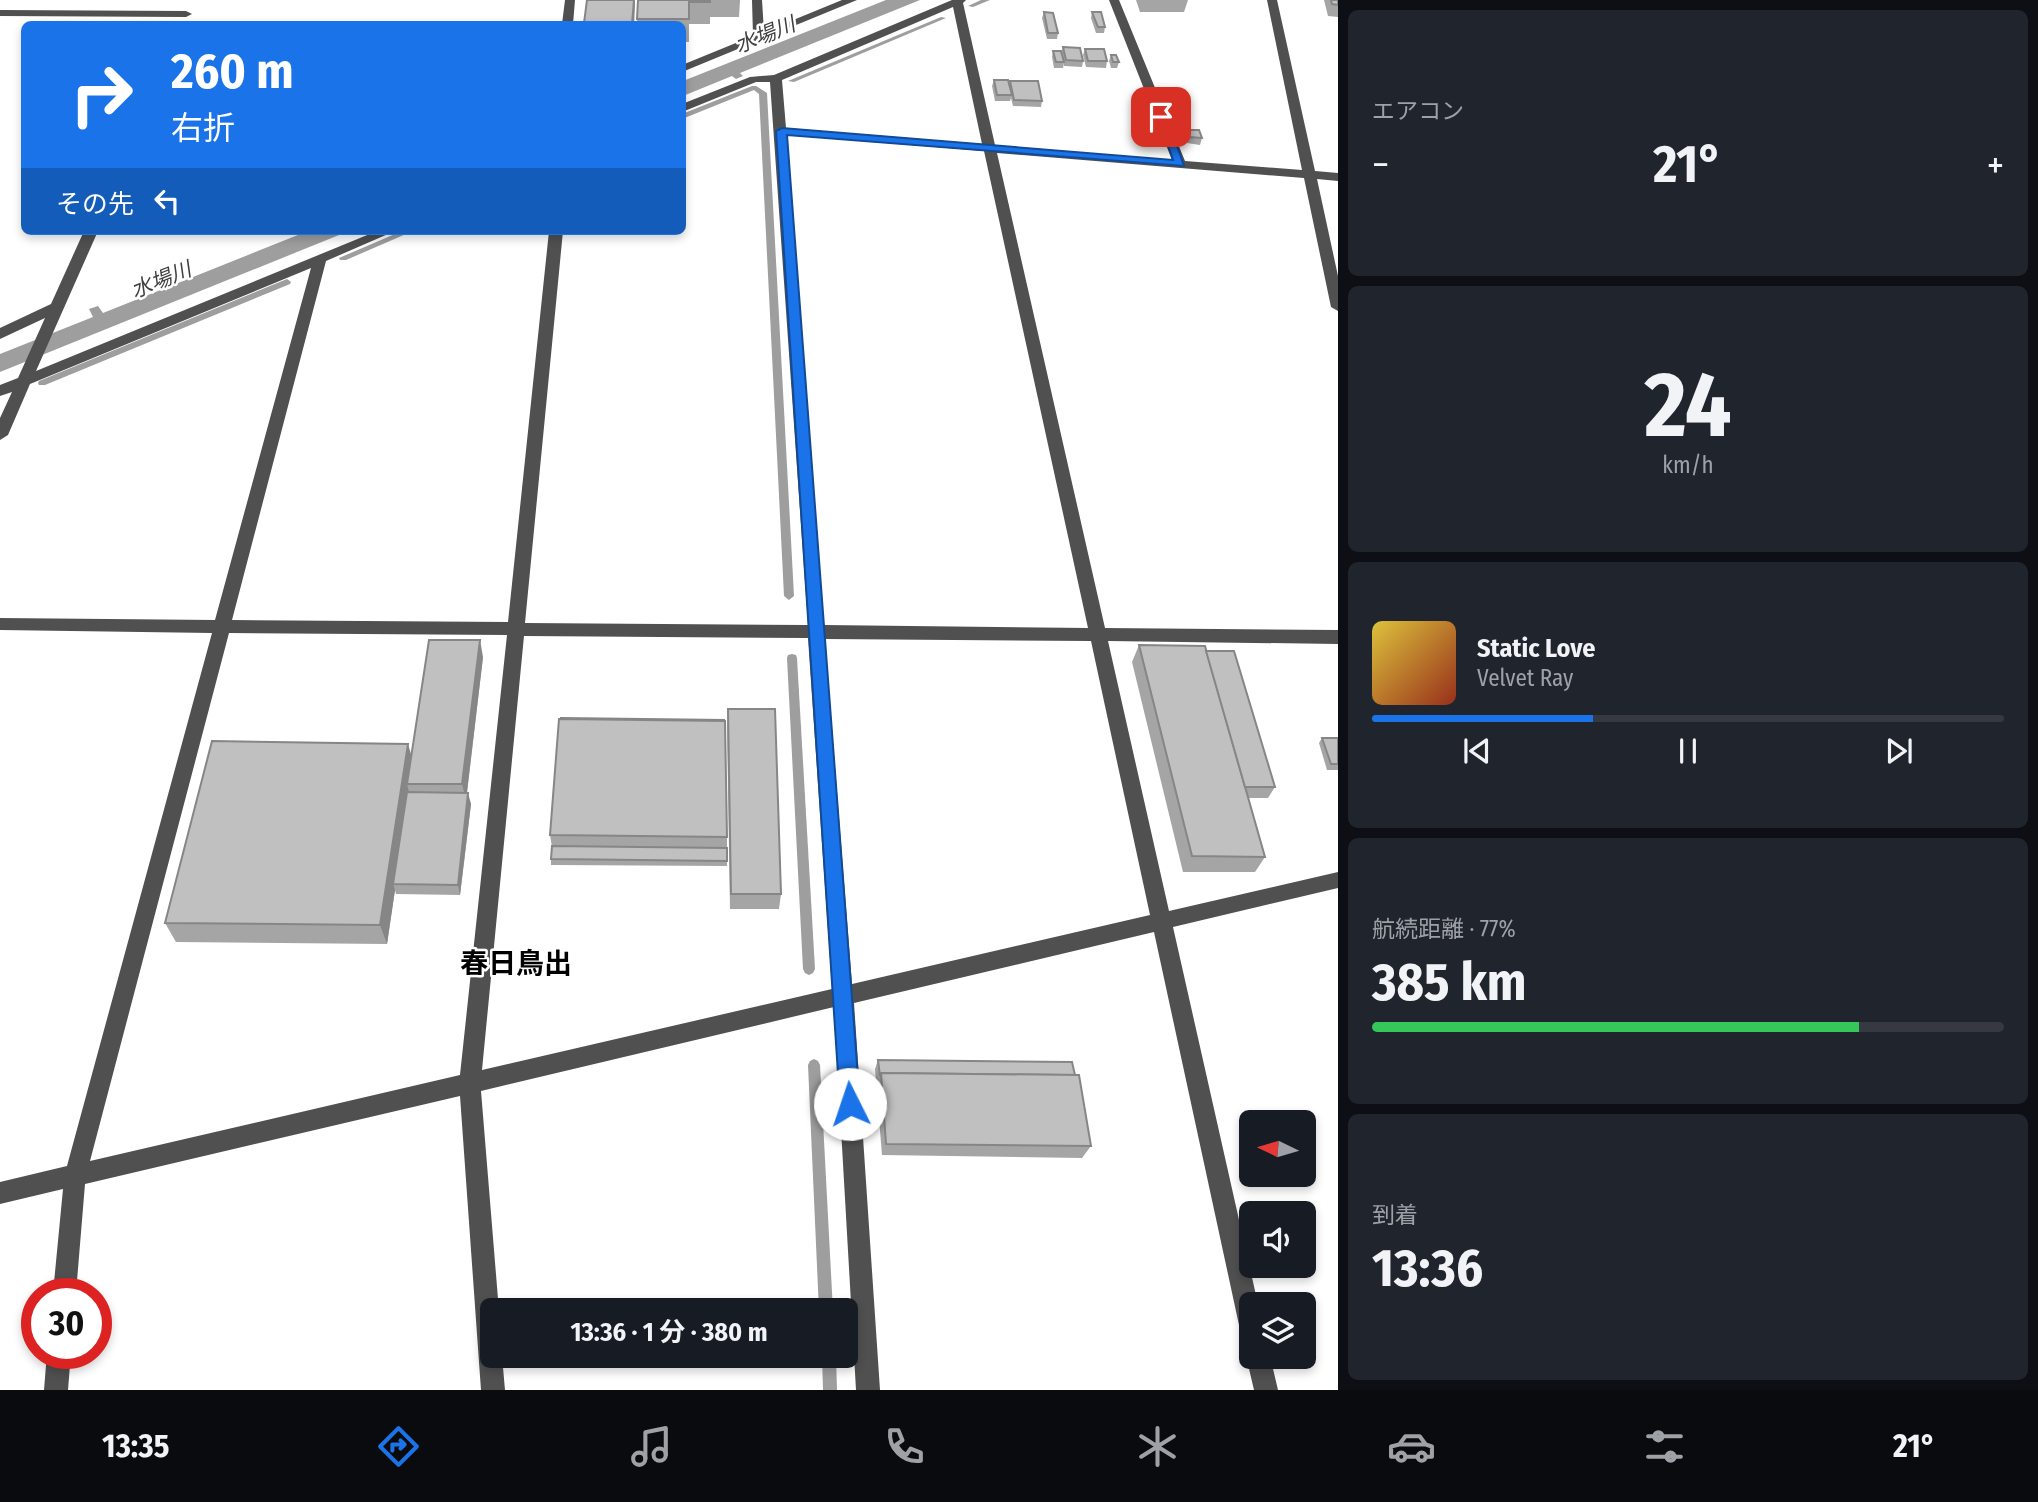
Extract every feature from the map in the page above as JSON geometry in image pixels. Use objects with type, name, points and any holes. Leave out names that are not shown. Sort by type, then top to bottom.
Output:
[{"type":"street","points":[[0,13],[184,19],[192,0]]},
{"type":"street","points":[[568,21],[570,0]]},
{"type":"street","points":[[757,0],[759,36]]},
{"type":"street","points":[[686,67],[852,0]]},
{"type":"street","points":[[1114,0],[1180,164]]},
{"type":"street","points":[[1272,0],[1338,307]]},
{"type":"street","points":[[686,107],[754,79],[776,78],[959,1],[989,148],[1244,1292]]},
{"type":"street","points":[[776,78],[782,131],[843,995],[868,1390]]},
{"type":"street","points":[[782,131],[1338,177]]},
{"type":"street","points":[[0,435],[90,235]]},
{"type":"street","points":[[0,391],[26,375],[378,235]]},
{"type":"street","points":[[493,1390],[470,1083],[556,235]]},
{"type":"street","points":[[65,1278],[75,1176],[320,259]]},
{"type":"street","points":[[0,334],[57,309]]},
{"type":"street","points":[[0,624],[1338,637]]},
{"type":"street","points":[[0,1193],[1338,880]]},
{"type":"street","points":[[56,1390],[58,1369]]},
{"type":"street","points":[[1261,1369],[1266,1390]]},
{"type":"shaded area","points":[[886,0],[920,0],[740,73],[743,76],[736,79],[732,76],[686,95],[686,80]]},
{"type":"shaded area","points":[[298,235],[339,235],[0,372],[0,354],[93,317],[89,309],[98,306],[103,313]]},
{"type":"building","points":[[587,0],[634,0],[632,21],[584,21]]},
{"type":"building","points":[[638,0],[710,2],[689,2],[689,19],[637,19]]},
{"type":"building","points":[[1044,12],[1053,13],[1058,33],[1048,33]]},
{"type":"building","points":[[1092,12],[1101,12],[1105,27],[1098,27]]},
{"type":"building","points":[[1063,47],[1080,48],[1083,61],[1066,60]]},
{"type":"building","points":[[1085,49],[1104,49],[1107,61],[1088,61]]},
{"type":"building","points":[[1053,51],[1061,51],[1064,62],[1056,62]]},
{"type":"building","points":[[1111,55],[1116,55],[1119,62],[1113,62]]},
{"type":"building","points":[[994,80],[1008,80],[1012,95],[997,95]]},
{"type":"building","points":[[1010,81],[1038,81],[1042,101],[1014,100]]},
{"type":"building","points":[[1186,130],[1199,130],[1202,138],[1189,137]]},
{"type":"building","points":[[429,640],[480,640],[462,784],[407,784]]},
{"type":"building","points":[[1139,645],[1205,646],[1265,857],[1192,856]]},
{"type":"building","points":[[1206,651],[1234,651],[1275,787],[1245,787]]},
{"type":"building","points":[[728,709],[775,709],[781,894],[731,894]]},
{"type":"building","points":[[559,719],[725,721],[727,837],[550,835]]},
{"type":"building","points":[[561,719],[724,720],[724,721]]},
{"type":"building","points":[[1322,738],[1338,738],[1338,764],[1331,764]]},
{"type":"building","points":[[212,741],[408,744],[380,925],[165,923]]},
{"type":"building","points":[[407,792],[468,793],[458,885],[393,884]]},
{"type":"building","points":[[552,846],[727,848],[727,861],[551,859]]},
{"type":"building","points":[[878,1060],[1072,1062],[1075,1075],[881,1073],[880,1076]]},
{"type":"building","points":[[881,1073],[1079,1075],[1091,1146],[886,1144]]},
{"type":"waterway","points":[[971,6],[987,0]]},
{"type":"waterway","points":[[792,81],[943,18]]},
{"type":"waterway","points":[[686,115],[754,87]]},
{"type":"waterway","points":[[756,88],[763,93],[789,596]]},
{"type":"waterway","points":[[343,258],[399,235]]},
{"type":"waterway","points":[[42,383],[287,282]]},
{"type":"waterway","points":[[792,658],[809,969]]},
{"type":"waterway","points":[[814,1065],[825,1298]]},
{"type":"waterway","points":[[829,1368],[830,1390]]},
{"type":"district","name":"春日鳥出","points":[[516,963]]},
{"type":"route","points":[[850,1104],[782,131],[1180,164],[1161,117]]},
{"type":"water label","name":"水場川","points":[[765,35]]},
{"type":"water label","name":"水場川","points":[[161,280]]}]
